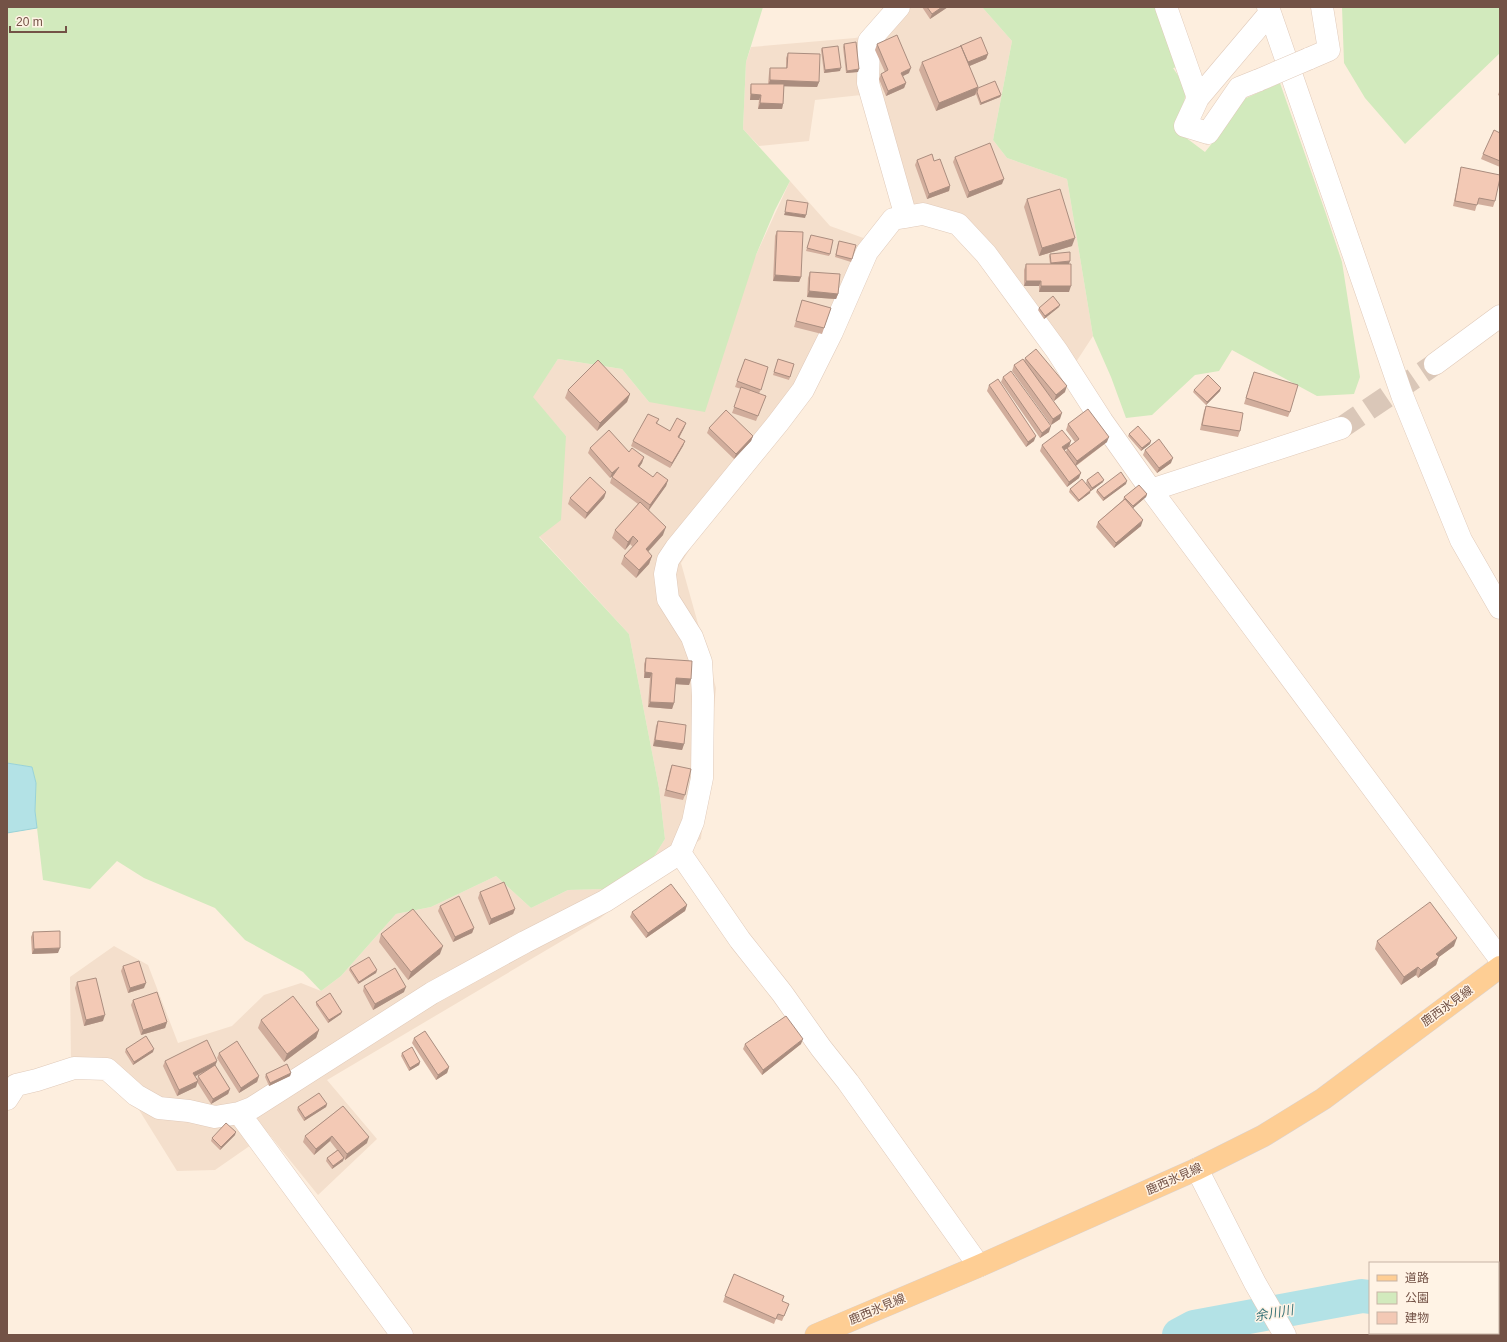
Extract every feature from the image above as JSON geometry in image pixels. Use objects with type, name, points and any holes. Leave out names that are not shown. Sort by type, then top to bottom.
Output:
[{"type":"main road","name":"鹿西氷見線","points":[[816,1335],[978,1266],[1197,1169],[1263,1136],[1323,1099],[1500,967]]},
{"type":"street","points":[[899,7],[869,41],[868,83],[906,216]]},
{"type":"street","points":[[1166,7],[1198,98]]},
{"type":"street","points":[[1268,11],[1198,98],[1185,126],[1208,133],[1239,88],[1329,50],[1322,7]]},
{"type":"street","points":[[1268,11],[1402,395],[1462,540],[1500,608]]},
{"type":"street","points":[[7,1098],[16,1084],[37,1080],[74,1068],[107,1069],[136,1095],[159,1108],[189,1111],[215,1117],[239,1113],[252,1108],[432,993],[525,942],[605,901],[680,853],[693,822],[702,778],[703,696],[701,662],[692,637],[668,599],[665,574],[668,560],[803,390],[832,332],[867,252],[893,218],[923,214],[958,224],[986,254],[1057,351],[1102,421],[1151,490],[1500,959]]},
{"type":"street","points":[[1435,364],[1500,316]]},
{"type":"street","points":[[1151,490],[1341,428]]},
{"type":"street","points":[[680,853],[740,940],[782,993],[821,1048],[848,1082],[978,1266]]},
{"type":"street","points":[[239,1113],[402,1335]]},
{"type":"street","points":[[1197,1169],[1255,1283],[1285,1335]]},
{"type":"shaded area","points":[[911,7],[982,7],[1012,41],[993,140],[1007,158],[1067,179],[1093,336],[1076,362],[973,227],[908,203],[861,95],[815,100],[809,141],[759,146],[743,129],[746,62],[751,47],[855,38],[884,32]]},
{"type":"shaded area","points":[[790,181],[830,226],[869,240],[810,360],[681,563],[716,688],[701,839],[599,919],[327,1080],[377,1139],[318,1195],[268,1133],[215,1170],[177,1171],[108,1060],[71,1061],[70,977],[114,946],[148,965],[178,1043],[232,1026],[264,995],[301,983],[321,991],[341,976],[396,914],[431,907],[496,876],[531,908],[568,890],[605,889],[650,863],[665,839],[659,788],[629,634],[539,536],[566,436],[532,397],[558,359],[622,369],[649,402],[756,255]]},
{"type":"green space","points":[[7,7],[763,7],[746,62],[743,129],[790,181],[775,210],[756,255],[705,412],[649,402],[622,369],[558,359],[533,397],[566,436],[561,520],[539,537],[629,634],[659,788],[665,839],[650,863],[605,889],[568,890],[531,908],[496,876],[431,907],[396,914],[341,976],[321,991],[303,972],[245,940],[215,908],[144,878],[117,861],[90,889],[43,880],[35,811],[36,783],[32,767],[7,763]]},
{"type":"green space","points":[[982,7],[1171,7],[1196,64],[1173,68],[1186,87],[1181,134],[1205,152],[1226,126],[1244,99],[1280,83],[1342,262],[1360,377],[1354,394],[1317,396],[1232,350],[1219,371],[1195,375],[1152,415],[1126,418],[1111,377],[1093,336],[1067,179],[1007,158],[993,140],[1012,41]]},
{"type":"green space","points":[[1342,7],[1500,7],[1500,53],[1405,144],[1365,98],[1344,63]]},
{"type":"water","points":[[7,763],[32,767],[36,783],[35,811],[37,828],[7,833]]},
{"type":"building","points":[[927,7],[942,7],[932,14]]},
{"type":"building","points":[[897,35],[911,68],[901,73],[906,83],[888,91],[881,74],[888,70],[877,44]]},
{"type":"building","points":[[981,37],[988,54],[968,62],[960,46]]},
{"type":"building","points":[[856,42],[859,69],[847,71],[844,44]]},
{"type":"building","points":[[838,46],[841,68],[825,70],[822,48]]},
{"type":"building","points":[[961,46],[978,87],[939,103],[922,62]]},
{"type":"building","points":[[788,53],[820,54],[819,82],[770,80],[770,68],[787,68]]},
{"type":"building","points":[[995,81],[1001,95],[981,103],[977,92],[978,88]]},
{"type":"building","points":[[751,84],[784,84],[783,104],[760,103],[761,95],[751,94]]},
{"type":"building","points":[[1494,130],[1500,133],[1500,161],[1483,154]]},
{"type":"building","points":[[990,143],[1004,179],[969,192],[955,157]]},
{"type":"building","points":[[932,154],[934,161],[940,159],[950,186],[929,194],[917,160]]},
{"type":"building","points":[[1461,167],[1500,175],[1495,201],[1479,198],[1477,205],[1455,201]]},
{"type":"building","points":[[1060,189],[1075,238],[1042,248],[1027,199]]},
{"type":"building","points":[[787,200],[808,203],[806,215],[785,212]]},
{"type":"building","points":[[777,231],[803,232],[801,277],[775,275]]},
{"type":"building","points":[[811,235],[833,240],[830,254],[807,248]]},
{"type":"building","points":[[839,241],[856,245],[852,259],[836,255]]},
{"type":"building","points":[[1070,252],[1070,261],[1051,263],[1050,254]]},
{"type":"building","points":[[1026,264],[1071,264],[1071,286],[1041,286],[1041,281],[1026,281]]},
{"type":"building","points":[[810,272],[840,274],[838,294],[809,291]]},
{"type":"building","points":[[1053,296],[1060,305],[1045,316],[1039,308]]},
{"type":"building","points":[[802,300],[831,308],[824,328],[796,321]]},
{"type":"building","points":[[1036,349],[1067,386],[1056,395],[1025,358]]},
{"type":"building","points":[[745,359],[768,367],[761,390],[737,381]]},
{"type":"building","points":[[778,359],[794,364],[790,377],[774,372]]},
{"type":"building","points":[[1023,359],[1062,413],[1053,419],[1014,365]]},
{"type":"building","points":[[598,360],[630,394],[600,423],[568,390]]},
{"type":"building","points":[[1011,371],[1051,426],[1042,433],[1003,377]]},
{"type":"building","points":[[1254,372],[1298,385],[1290,412],[1246,398]]},
{"type":"building","points":[[1208,375],[1221,388],[1207,402],[1194,390]]},
{"type":"building","points":[[998,379],[1036,436],[1028,442],[989,385]]},
{"type":"building","points":[[741,387],[766,396],[758,416],[734,407]]},
{"type":"building","points":[[1206,406],[1243,413],[1240,431],[1202,425]]},
{"type":"building","points":[[1088,409],[1109,437],[1077,461],[1067,448],[1079,439],[1068,424]]},
{"type":"building","points":[[726,410],[753,436],[736,454],[709,428]]},
{"type":"building","points":[[648,414],[659,419],[656,423],[670,431],[677,418],[686,423],[678,437],[685,441],[672,463],[633,441]]},
{"type":"building","points":[[1138,426],[1151,441],[1142,448],[1129,434]]},
{"type":"building","points":[[609,430],[629,452],[632,448],[644,457],[638,466],[653,477],[657,472],[668,480],[650,505],[612,477],[619,467],[612,473],[590,448]]},
{"type":"building","points":[[1062,430],[1071,441],[1062,447],[1081,473],[1069,482],[1042,445]]},
{"type":"building","points":[[1159,439],[1173,458],[1159,468],[1145,450]]},
{"type":"building","points":[[1098,472],[1104,480],[1092,488],[1087,480]]},
{"type":"building","points":[[1121,472],[1127,481],[1104,498],[1097,490]]},
{"type":"building","points":[[590,477],[606,492],[587,513],[570,498]]},
{"type":"building","points":[[1082,479],[1091,490],[1079,500],[1070,489]]},
{"type":"building","points":[[1139,485],[1147,494],[1133,506],[1124,497]]},
{"type":"building","points":[[1125,499],[1143,520],[1116,543],[1098,522]]},
{"type":"building","points":[[640,502],[666,527],[646,549],[652,556],[639,570],[624,556],[638,541],[633,536],[628,542],[615,530]]},
{"type":"building","points":[[646,658],[692,661],[691,679],[676,678],[674,703],[650,702],[652,673],[645,672]]},
{"type":"building","points":[[658,721],[686,725],[684,744],[655,740]]},
{"type":"building","points":[[672,765],[691,769],[685,795],[666,790]]},
{"type":"building","points":[[504,882],[515,909],[491,919],[480,892]]},
{"type":"building","points":[[671,884],[687,905],[648,933],[632,912]]},
{"type":"building","points":[[459,896],[474,928],[455,937],[440,906]]},
{"type":"building","points":[[1430,902],[1457,938],[1436,954],[1439,957],[1421,970],[1418,967],[1404,977],[1377,941]]},
{"type":"building","points":[[413,909],[443,946],[411,972],[381,934]]},
{"type":"building","points":[[60,931],[60,948],[34,949],[33,932]]},
{"type":"building","points":[[369,957],[377,970],[359,982],[350,968]]},
{"type":"building","points":[[139,961],[146,983],[130,988],[123,966]]},
{"type":"building","points":[[395,968],[406,987],[375,1004],[364,986]]},
{"type":"building","points":[[96,978],[105,1015],[86,1020],[77,982]]},
{"type":"building","points":[[157,992],[167,1022],[143,1030],[133,1000]]},
{"type":"building","points":[[330,993],[342,1012],[329,1020],[316,1002]]},
{"type":"building","points":[[293,996],[319,1030],[287,1054],[261,1020]]},
{"type":"building","points":[[786,1016],[803,1039],[763,1070],[745,1044]]},
{"type":"building","points":[[425,1031],[449,1067],[438,1075],[414,1038]]},
{"type":"building","points":[[146,1036],[154,1049],[134,1062],[126,1049]]},
{"type":"building","points":[[207,1040],[217,1061],[193,1073],[198,1081],[179,1090],[165,1061]]},
{"type":"building","points":[[237,1041],[259,1076],[241,1088],[219,1053]]},
{"type":"building","points":[[412,1047],[420,1062],[410,1068],[402,1053]]},
{"type":"building","points":[[287,1064],[291,1073],[270,1083],[266,1074]]},
{"type":"building","points":[[215,1065],[230,1089],[213,1099],[198,1076]]},
{"type":"building","points":[[319,1093],[327,1104],[305,1118],[298,1107]]},
{"type":"building","points":[[343,1106],[369,1137],[347,1154],[332,1136],[316,1149],[305,1136]]},
{"type":"building","points":[[226,1123],[236,1132],[221,1147],[212,1138]]},
{"type":"building","points":[[338,1150],[344,1158],[333,1166],[327,1158]]},
{"type":"building","points":[[734,1274],[784,1296],[782,1301],[789,1304],[784,1316],[778,1314],[776,1319],[725,1296]]},
{"type":"waterway","name":"余川川","points":[[1179,1335],[1194,1327],[1362,1296],[1369,1297]]},
{"type":"tunnel","points":[[1341,428],[1435,364]]}]
